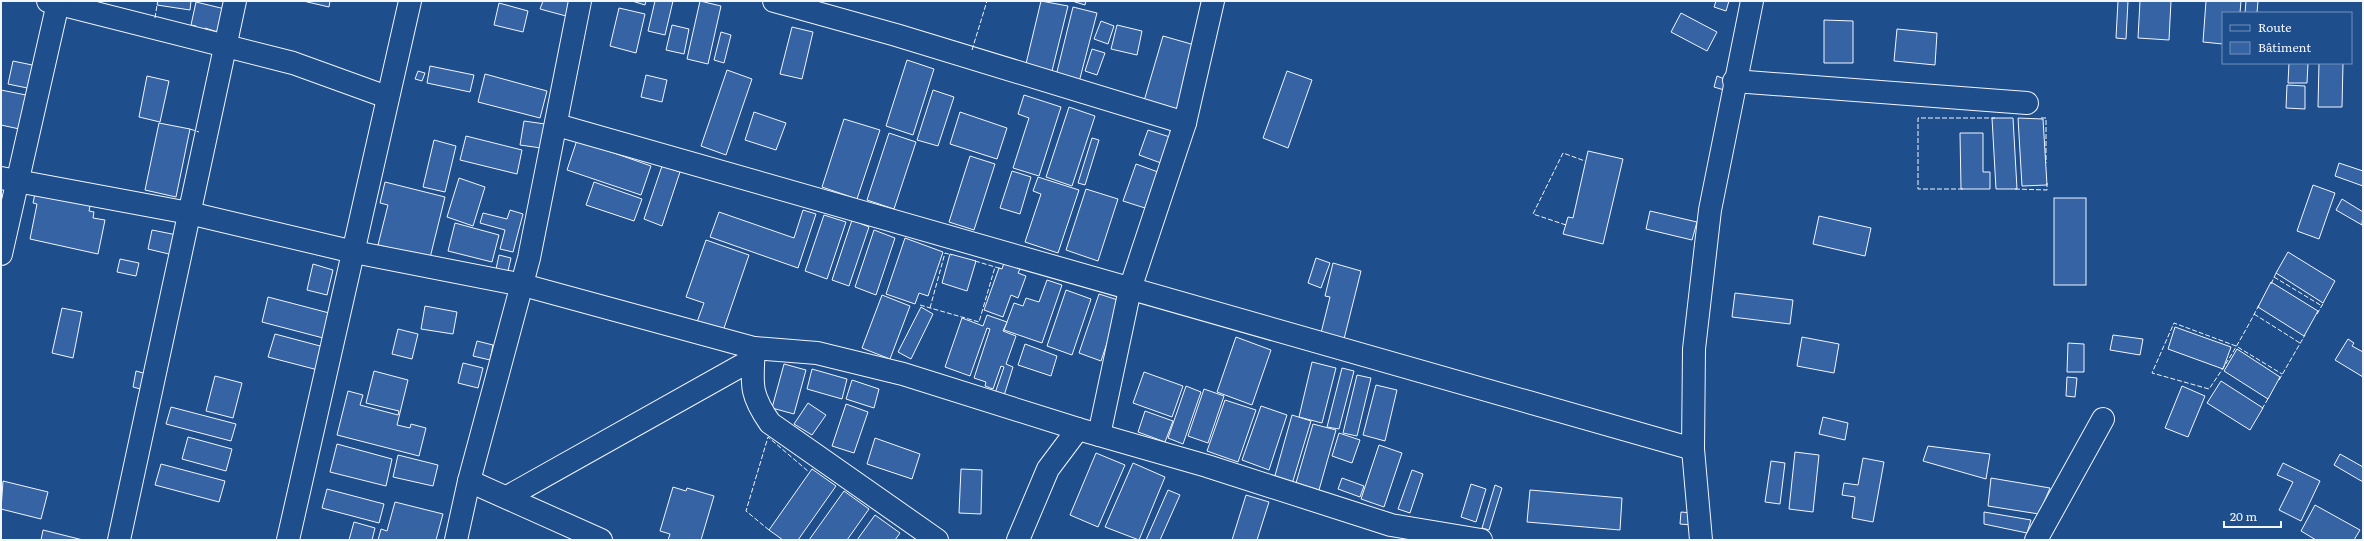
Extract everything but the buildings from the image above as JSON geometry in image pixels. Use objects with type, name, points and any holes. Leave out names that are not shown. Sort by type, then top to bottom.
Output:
[{"type":"street","points":[[119,540],[235,1]]},
{"type":"street","points":[[288,540],[354,252],[387,97],[410,1]]},
{"type":"street","points":[[456,540],[469,480],[523,285],[557,125],[580,1]]},
{"type":"street","points":[[774,1],[896,35],[1185,123]]},
{"type":"street","points":[[1099,435],[1130,289],[1185,123],[1213,1]]},
{"type":"street","points":[[1701,540],[1693,449],[1696,333],[1710,210],[1734,81],[1752,1]]},
{"type":"street","points":[[1,254],[9,179],[53,2],[226,44],[293,63],[387,97]]},
{"type":"street","points":[[1734,81],[2027,103]]},
{"type":"street","points":[[557,125],[1693,449]]},
{"type":"street","points":[[9,179],[190,213],[354,252],[523,285],[754,354],[816,353],[896,372],[1078,429],[1207,466],[1391,525],[1481,540]]},
{"type":"street","points":[[507,497],[754,354]]},
{"type":"street","points":[[754,354],[751,387],[757,406],[770,423],[937,540]]},
{"type":"street","points":[[2036,540],[2103,419]]},
{"type":"street","points":[[1018,540],[1048,469],[1078,429]]},
{"type":"street","points":[[469,480],[601,540]]},
{"type":"fence","points":[[972,50],[987,1]]},
{"type":"fence","points":[[155,18],[157,5]]},
{"type":"fence","points":[[1963,189],[1918,189],[1918,118],[1995,118]]},
{"type":"fence","points":[[2041,118],[2046,118],[2046,163]]},
{"type":"fence","points":[[190,129],[199,132]]},
{"type":"fence","points":[[1566,225],[1533,214],[1563,153],[1585,161]]},
{"type":"fence","points":[[2015,189],[2047,190],[2047,183]]},
{"type":"fence","points":[[930,308],[945,253],[952,255]]},
{"type":"fence","points":[[975,261],[1002,269]]},
{"type":"fence","points":[[920,305],[979,322],[995,267]]},
{"type":"fence","points":[[2271,284],[2277,271]]},
{"type":"fence","points":[[2274,277],[2322,306]]},
{"type":"fence","points":[[2317,314],[2324,302]]},
{"type":"fence","points":[[2259,305],[2248,327],[2242,337],[2236,348],[2209,389],[2152,373],[2174,323],[2236,346],[2282,374]]},
{"type":"fence","points":[[2254,314],[2300,343]]},
{"type":"fence","points":[[2279,380],[2305,335]]},
{"type":"fence","points":[[2262,409],[2269,397]]},
{"type":"fence","points":[[769,530],[746,511],[768,437],[809,472]]}]
